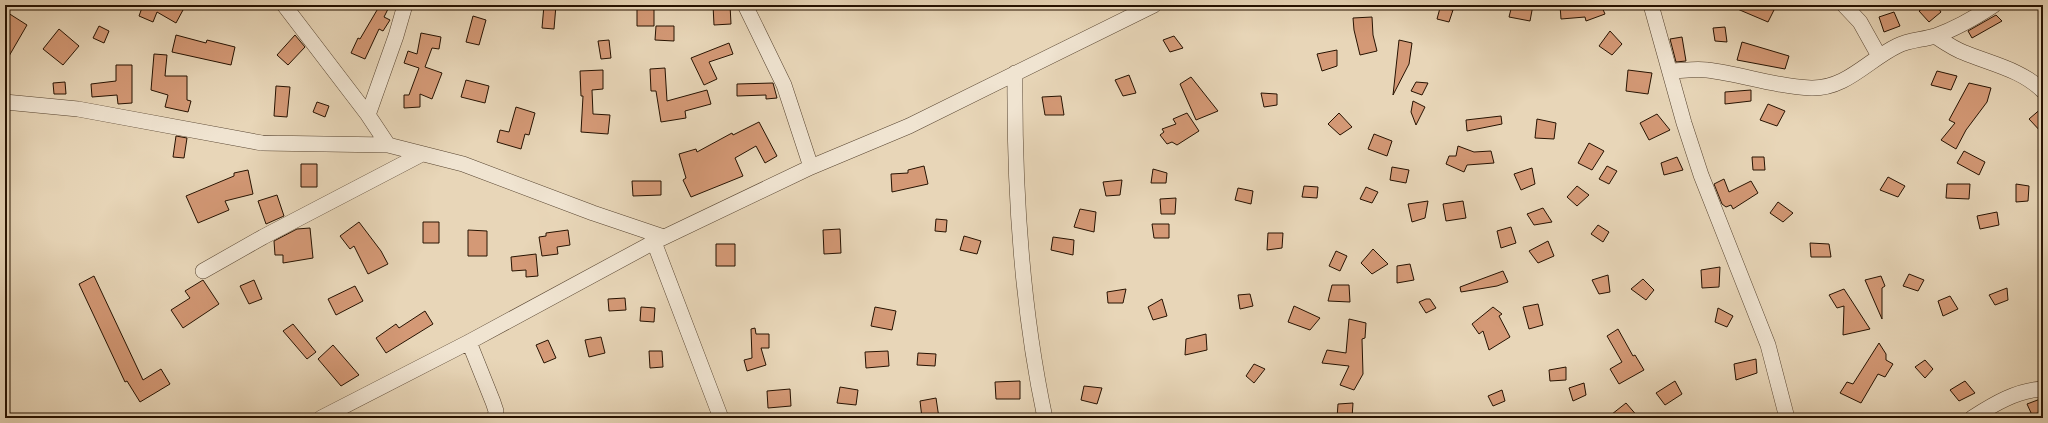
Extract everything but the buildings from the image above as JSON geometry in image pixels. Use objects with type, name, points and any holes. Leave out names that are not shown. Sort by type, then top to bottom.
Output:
[{"type":"street","points":[[284,5],[368,115],[388,145]]},
{"type":"street","points":[[368,115],[396,36],[405,5]]},
{"type":"street","points":[[745,5],[784,85],[811,167]]},
{"type":"street","points":[[321,418],[469,342],[659,239],[811,167],[909,126],[1154,5]]},
{"type":"street","points":[[1651,5],[1671,72],[1684,123],[1701,175],[1768,345],[1787,418]]},
{"type":"street","points":[[1844,5],[1860,22],[1880,56]]},
{"type":"street","points":[[1671,72],[1705,69],[1776,84],[1812,88],[1825,87],[1850,77],[1880,56],[1904,43],[1935,36],[1980,15],[1994,5]]},
{"type":"street","points":[[1935,36],[1963,53],[2019,73],[2033,81],[2043,91]]},
{"type":"street","points":[[1015,73],[1014,150],[1025,307],[1045,418]]},
{"type":"street","points":[[5,102],[78,109],[262,142],[388,145],[463,164],[659,239],[721,418]]},
{"type":"street","points":[[203,271],[263,237],[422,154]]},
{"type":"street","points":[[469,342],[493,402],[496,411],[495,418]]},
{"type":"street","points":[[1972,418],[2009,397],[2032,389],[2043,389]]}]
